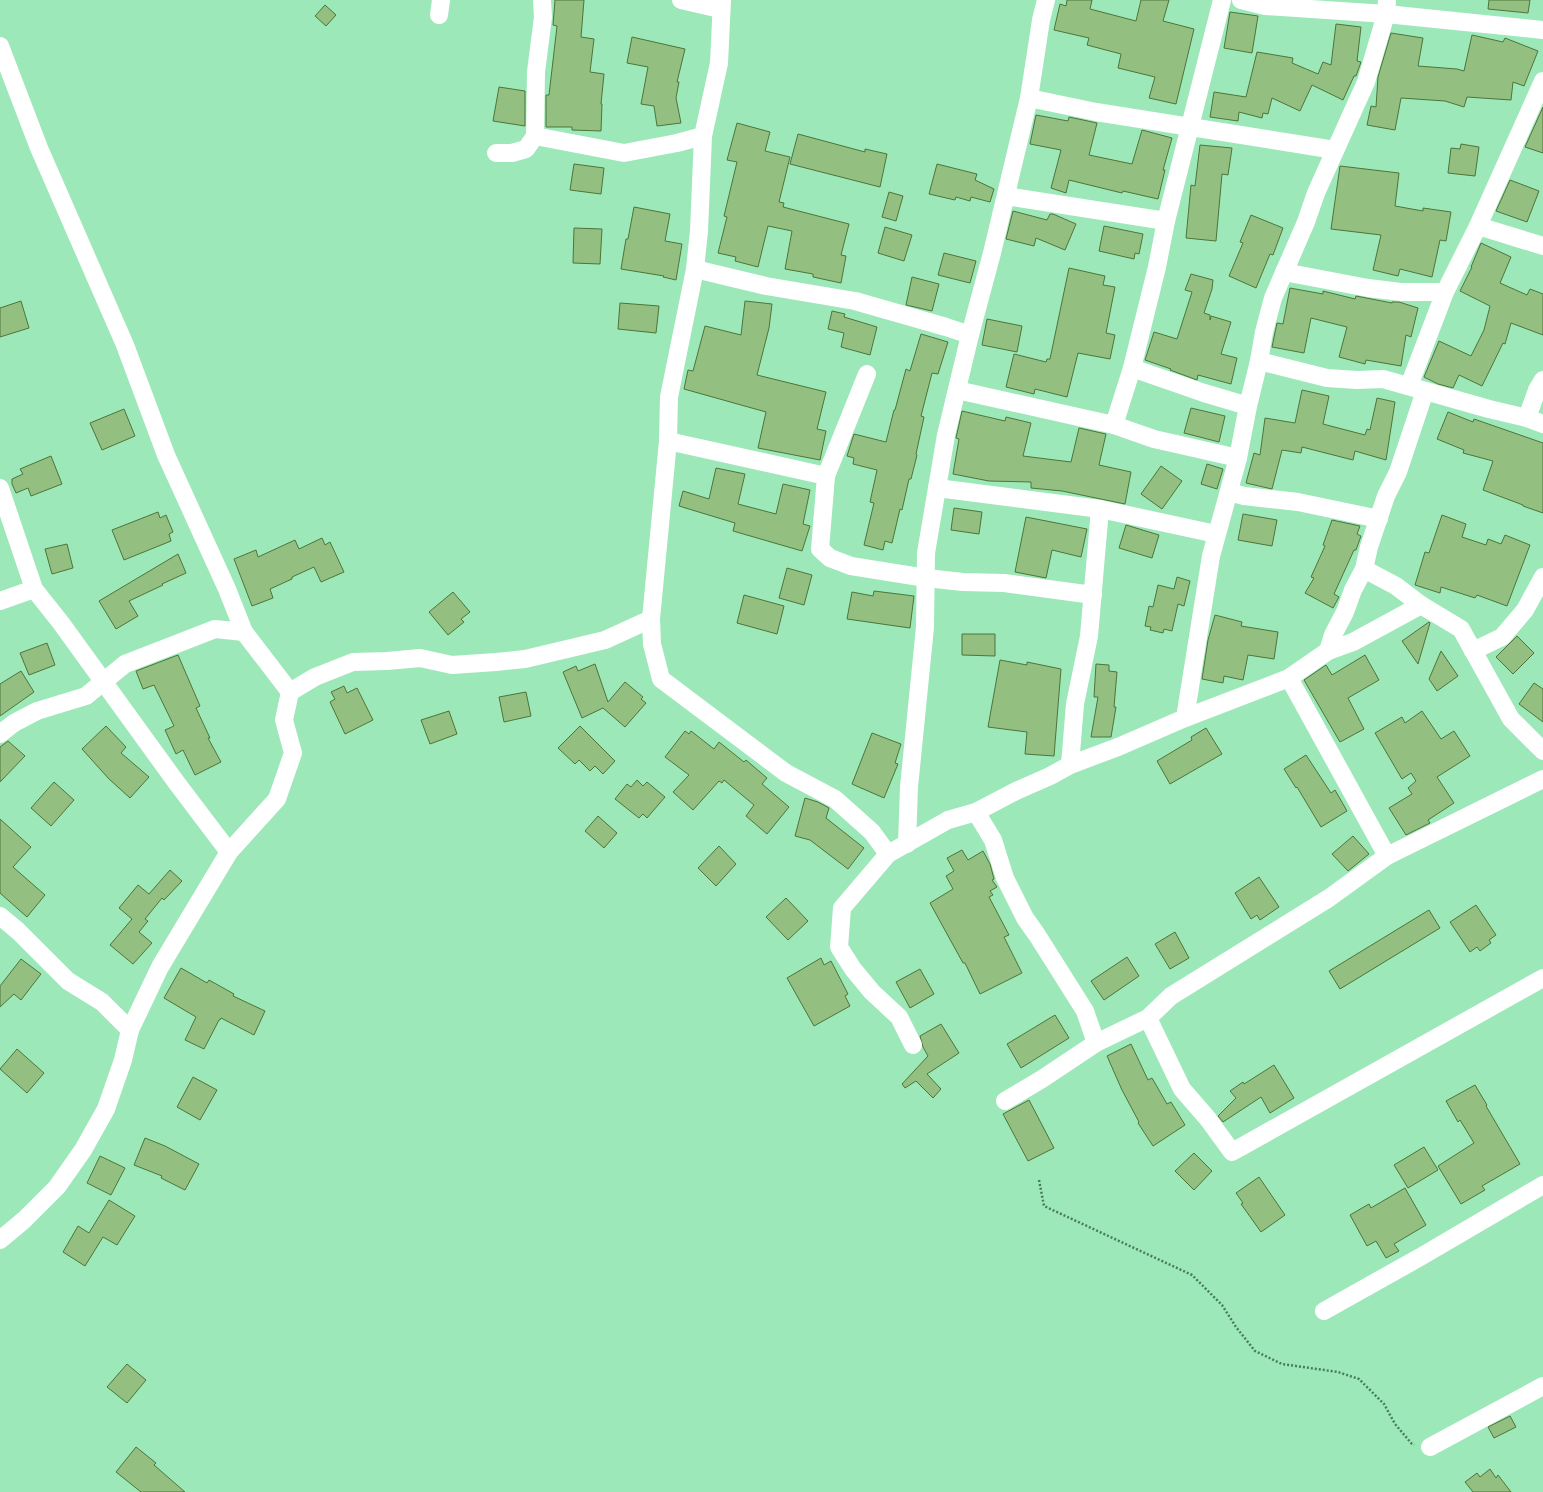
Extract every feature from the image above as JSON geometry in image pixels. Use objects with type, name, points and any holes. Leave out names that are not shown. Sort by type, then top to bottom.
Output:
[{"type":"street","points":[[496,153],[512,153],[526,149],[535,136],[536,72],[543,18],[542,0]]},
{"type":"street","points":[[681,0],[721,5],[719,63],[703,136],[699,231],[695,269],[671,384],[668,441],[651,619],[652,644],[661,679],[786,773],[835,799],[872,832],[888,854]]},
{"type":"street","points":[[907,844],[909,787],[925,627],[926,553],[946,435],[1029,98],[1041,20],[1046,0]]},
{"type":"street","points":[[1114,425],[1132,368],[1157,267],[1166,221],[1222,0]]},
{"type":"street","points":[[1241,0],[1265,6],[1386,7],[1543,30]]},
{"type":"street","points":[[1185,718],[1211,556],[1238,458],[1264,332],[1273,298],[1306,222],[1316,193],[1366,82],[1386,7]]},
{"type":"street","points":[[1,53],[39,148],[125,345],[166,455],[227,589],[244,632],[290,692]]},
{"type":"street","points":[[1328,651],[1333,635],[1364,569],[1369,547],[1386,496],[1398,472],[1417,388],[1445,292],[1478,226],[1543,81]]},
{"type":"street","points":[[1029,98],[1096,112],[1335,150]]},
{"type":"street","points":[[535,136],[624,153],[677,143],[703,136]]},
{"type":"street","points":[[1006,196],[1166,221]]},
{"type":"street","points":[[1478,226],[1543,246]]},
{"type":"street","points":[[695,269],[766,286],[855,301],[970,335]]},
{"type":"street","points":[[1284,272],[1368,288],[1401,292],[1445,292]]},
{"type":"street","points":[[1259,361],[1327,378],[1357,380],[1383,379],[1489,410],[1535,421],[1538,390],[1543,380]]},
{"type":"street","points":[[1132,368],[1248,406]]},
{"type":"street","points":[[867,374],[826,476],[820,549],[830,558],[851,566],[926,578],[1004,584],[1093,596]]},
{"type":"street","points":[[957,390],[1114,425],[1154,439],[1238,458]]},
{"type":"street","points":[[668,441],[826,476]]},
{"type":"street","points":[[0,488],[34,589],[61,623],[176,782],[229,852]]},
{"type":"street","points":[[937,488],[1100,508],[1216,534]]},
{"type":"street","points":[[1229,492],[1244,496],[1298,502],[1379,519]]},
{"type":"street","points":[[1070,765],[1075,704],[1090,636],[1100,508]]},
{"type":"street","points":[[1364,569],[1396,586],[1421,604],[1461,629],[1511,719],[1543,751]]},
{"type":"street","points":[[1473,651],[1502,637],[1525,610],[1543,577]]},
{"type":"street","points":[[0,601],[34,589]]},
{"type":"street","points":[[913,1045],[899,1017],[872,992],[853,969],[839,947],[842,908],[888,854],[948,820],[976,812],[1070,765],[1118,747],[1185,718],[1289,678],[1328,651],[1353,642],[1421,604]]},
{"type":"street","points":[[0,1240],[24,1220],[57,1187],[83,1150],[106,1110],[123,1060],[130,1030],[160,967],[229,852],[277,799],[293,753],[284,720],[290,692],[315,677],[353,662],[420,658],[452,665],[525,659],[605,640],[651,619]]},
{"type":"street","points":[[0,734],[14,723],[37,711],[86,696],[124,664],[215,629],[244,632]]},
{"type":"street","points":[[1289,678],[1387,856]]},
{"type":"street","points":[[1005,1101],[1042,1079],[1096,1043],[1148,1018],[1171,996],[1330,898],[1387,856],[1543,779]]},
{"type":"street","points":[[976,812],[993,840],[1005,878],[1019,906],[1085,1011],[1096,1043]]},
{"type":"street","points":[[0,916],[18,931],[68,981],[102,1002],[130,1030]]},
{"type":"street","points":[[1148,1018],[1182,1089],[1208,1119],[1232,1152],[1543,978]]},
{"type":"street","points":[[1324,1310],[1422,1256],[1543,1185]]},
{"type":"street","points":[[1430,1447],[1543,1386]]},
{"type":"path","points":[[1038,1180],[1044,1206],[1192,1275],[1222,1305],[1236,1327],[1255,1351],[1282,1364],[1338,1372],[1360,1379],[1384,1404],[1395,1424],[1412,1444],[1430,1447]]},
{"type":"building","points":[[555,0],[584,0],[581,37],[594,39],[590,72],[604,74],[601,104],[601,131],[572,130],[572,127],[546,127],[546,95],[549,95],[557,26],[553,25]]},
{"type":"building","points":[[1067,0],[1092,0],[1090,9],[1136,21],[1141,0],[1169,0],[1163,21],[1194,29],[1176,104],[1149,98],[1155,77],[1118,68],[1121,54],[1087,45],[1089,38],[1054,30],[1060,4],[1066,6]]},
{"type":"building","points":[[1489,0],[1530,0],[1528,13],[1488,9]]},
{"type":"building","points":[[325,5],[336,15],[326,26],[315,16]]},
{"type":"building","points":[[1230,12],[1258,16],[1252,53],[1224,48]]},
{"type":"building","points":[[1336,24],[1361,27],[1357,61],[1361,62],[1356,76],[1354,76],[1343,100],[1312,85],[1300,111],[1272,98],[1268,114],[1263,113],[1262,118],[1239,112],[1238,121],[1210,117],[1214,92],[1246,97],[1257,52],[1293,58],[1292,63],[1318,74],[1323,62],[1331,65]]},
{"type":"building","points":[[1391,33],[1423,38],[1418,66],[1457,69],[1464,71],[1472,35],[1503,42],[1505,38],[1538,51],[1524,86],[1513,82],[1511,100],[1467,97],[1464,107],[1445,101],[1401,98],[1395,130],[1367,125],[1371,106],[1376,107],[1378,77]]},
{"type":"building","points":[[632,37],[685,49],[677,82],[679,82],[676,98],[681,123],[657,126],[654,106],[641,104],[648,67],[627,63]]},
{"type":"building","points":[[499,87],[525,91],[525,126],[493,121]]},
{"type":"building","points":[[1543,107],[1543,153],[1525,147]]},
{"type":"building","points":[[1036,115],[1068,121],[1069,117],[1097,123],[1089,155],[1132,164],[1142,130],[1172,138],[1163,170],[1165,170],[1158,199],[1123,191],[1122,193],[1069,180],[1066,193],[1051,188],[1061,150],[1030,144]]},
{"type":"building","points":[[737,123],[770,132],[765,151],[790,157],[779,202],[784,203],[783,207],[849,224],[841,255],[846,256],[841,283],[813,277],[813,274],[785,269],[792,231],[768,226],[758,267],[735,261],[736,257],[718,253],[727,217],[724,216],[737,162],[727,160]]},
{"type":"building","points":[[798,134],[865,152],[865,149],[887,154],[880,187],[790,164]]},
{"type":"building","points":[[1461,144],[1479,147],[1475,176],[1448,173],[1451,148],[1460,149]]},
{"type":"building","points":[[1200,145],[1232,148],[1228,175],[1222,174],[1216,241],[1186,238],[1191,185],[1195,186]]},
{"type":"building","points":[[574,164],[604,168],[601,194],[570,190]]},
{"type":"building","points":[[937,164],[977,174],[975,180],[994,189],[990,202],[971,197],[970,201],[956,197],[955,200],[929,194]]},
{"type":"building","points":[[1340,166],[1399,173],[1395,206],[1423,211],[1423,208],[1451,212],[1446,241],[1440,240],[1432,277],[1400,269],[1398,276],[1373,270],[1381,235],[1331,229]]},
{"type":"building","points":[[1510,180],[1539,191],[1527,222],[1496,211]]},
{"type":"building","points":[[889,192],[903,196],[896,221],[882,217]]},
{"type":"building","points":[[634,207],[670,214],[665,241],[682,244],[676,280],[663,277],[664,276],[621,269],[626,239],[628,239]]},
{"type":"building","points":[[1013,211],[1047,220],[1050,214],[1053,214],[1076,224],[1065,250],[1036,238],[1034,246],[1006,239]]},
{"type":"building","points":[[1251,215],[1283,228],[1273,255],[1270,254],[1256,288],[1229,276],[1243,243],[1240,242]]},
{"type":"building","points":[[1104,226],[1143,234],[1139,254],[1135,253],[1134,259],[1099,251]]},
{"type":"building","points":[[885,227],[912,235],[904,261],[878,253]]},
{"type":"building","points":[[574,228],[602,229],[600,264],[573,263]]},
{"type":"building","points":[[1481,243],[1511,257],[1500,283],[1527,295],[1530,289],[1543,294],[1543,335],[1511,323],[1505,344],[1503,343],[1482,386],[1459,375],[1453,388],[1438,384],[1424,377],[1439,341],[1471,356],[1484,330],[1490,306],[1460,291],[1472,267]]},
{"type":"building","points":[[944,253],[976,261],[970,283],[938,275]]},
{"type":"building","points":[[1069,268],[1105,276],[1103,285],[1115,287],[1106,333],[1115,335],[1110,359],[1078,353],[1067,397],[1035,389],[1034,394],[1006,387],[1014,354],[1046,362],[1047,359],[1050,359]]},
{"type":"building","points":[[1191,274],[1213,280],[1212,289],[1204,313],[1210,315],[1210,320],[1211,316],[1231,322],[1221,354],[1237,358],[1231,384],[1198,375],[1197,380],[1145,360],[1154,332],[1177,339],[1192,292],[1185,290]]},
{"type":"building","points":[[912,277],[939,284],[932,311],[906,305]]},
{"type":"building","points":[[1290,288],[1323,294],[1323,291],[1355,299],[1356,296],[1392,303],[1399,302],[1418,308],[1411,337],[1406,335],[1401,366],[1366,360],[1365,364],[1339,357],[1347,327],[1311,318],[1304,353],[1272,347],[1277,323],[1283,324]]},
{"type":"building","points":[[21,301],[29,328],[0,337],[0,308]]},
{"type":"building","points":[[745,301],[772,304],[769,328],[757,375],[826,392],[817,429],[826,431],[820,460],[758,448],[766,412],[684,389],[688,370],[693,371],[705,326],[741,335]]},
{"type":"building","points":[[620,303],[659,306],[656,333],[618,329]]},
{"type":"building","points":[[832,311],[845,314],[844,317],[877,327],[870,355],[841,347],[844,333],[828,329]]},
{"type":"building","points":[[987,319],[1022,326],[1017,352],[982,345]]},
{"type":"building","points":[[921,334],[948,342],[938,374],[932,373],[921,416],[924,417],[917,455],[911,479],[909,479],[902,510],[900,509],[892,543],[885,541],[883,550],[864,545],[874,503],[870,502],[877,470],[853,464],[854,458],[847,456],[854,434],[886,442],[906,369],[910,371]]},
{"type":"building","points":[[1302,390],[1329,396],[1323,424],[1365,435],[1367,429],[1370,430],[1377,398],[1395,402],[1386,460],[1355,451],[1353,460],[1302,447],[1301,453],[1282,450],[1272,489],[1246,483],[1254,453],[1260,455],[1265,418],[1295,423]]},
{"type":"building","points":[[1191,408],[1225,416],[1219,442],[1184,433]]},
{"type":"building","points":[[124,409],[135,436],[102,450],[90,423]]},
{"type":"building","points":[[962,411],[1005,421],[1006,417],[1031,423],[1023,456],[1071,462],[1079,428],[1106,434],[1099,465],[1131,472],[1125,504],[1062,491],[1031,488],[1031,482],[989,481],[953,474],[959,439],[956,438]]},
{"type":"building","points":[[1448,412],[1473,422],[1474,419],[1543,443],[1543,513],[1483,490],[1493,461],[1463,453],[1464,450],[1437,439]]},
{"type":"building","points":[[51,456],[62,484],[31,496],[28,488],[16,493],[12,484],[12,479],[23,474],[20,469]]},
{"type":"building","points":[[1207,464],[1223,469],[1217,489],[1201,484]]},
{"type":"building","points":[[1161,466],[1182,481],[1162,509],[1141,494]]},
{"type":"building","points":[[716,468],[745,474],[738,504],[776,514],[783,484],[810,490],[803,524],[810,526],[802,551],[733,531],[735,523],[679,506],[683,491],[709,499]]},
{"type":"building","points":[[954,508],[982,512],[979,534],[951,530]]},
{"type":"building","points":[[158,512],[160,518],[166,515],[173,532],[169,534],[171,541],[124,560],[112,530]]},
{"type":"building","points":[[1243,514],[1277,520],[1272,546],[1238,540]]},
{"type":"building","points":[[1442,515],[1466,524],[1462,537],[1486,545],[1488,539],[1501,544],[1505,535],[1530,545],[1507,606],[1477,595],[1475,598],[1441,587],[1440,593],[1415,585],[1425,552],[1429,553]]},
{"type":"building","points":[[1026,517],[1087,529],[1081,557],[1052,550],[1046,578],[1015,572]]},
{"type":"building","points":[[1332,520],[1360,526],[1357,534],[1361,536],[1356,550],[1354,550],[1334,594],[1339,597],[1333,608],[1305,593],[1314,578],[1311,577],[1325,546],[1323,545]]},
{"type":"building","points":[[1126,525],[1159,535],[1152,558],[1119,548]]},
{"type":"building","points":[[322,538],[325,545],[330,542],[344,572],[321,582],[314,567],[270,589],[273,598],[252,606],[234,559],[256,550],[258,557],[295,540],[299,549]]},
{"type":"building","points":[[67,544],[73,568],[52,574],[45,549]]},
{"type":"building","points":[[178,554],[186,573],[129,601],[138,616],[116,629],[99,601]]},
{"type":"building","points":[[787,568],[812,575],[804,605],[779,598]]},
{"type":"building","points":[[1177,577],[1190,581],[1184,606],[1178,604],[1172,631],[1164,629],[1163,633],[1150,630],[1151,627],[1145,626],[1149,606],[1153,607],[1158,585],[1174,589]]},
{"type":"building","points":[[874,591],[914,596],[910,628],[847,619],[852,592],[873,596]]},
{"type":"building","points":[[453,592],[470,612],[461,619],[464,622],[448,635],[429,612]]},
{"type":"building","points":[[744,595],[784,606],[777,634],[737,623]]},
{"type":"building","points":[[1215,615],[1242,622],[1241,626],[1278,632],[1274,659],[1248,655],[1243,680],[1224,676],[1223,683],[1202,679],[1208,640]]},
{"type":"building","points":[[1429,622],[1430,623],[1418,664],[1402,641]]},
{"type":"building","points":[[962,634],[995,634],[995,656],[962,655]]},
{"type":"building","points":[[1517,636],[1534,653],[1513,674],[1496,657]]},
{"type":"building","points":[[47,643],[55,665],[29,675],[20,653]]},
{"type":"building","points":[[1441,651],[1458,676],[1437,691],[1429,679]]},
{"type":"building","points":[[178,655],[200,706],[196,708],[210,738],[208,738],[221,762],[195,775],[183,750],[176,754],[165,730],[174,726],[154,685],[143,689],[136,671]]},
{"type":"building","points":[[1365,655],[1379,680],[1348,698],[1364,729],[1340,742],[1304,680],[1326,665],[1332,675]]},
{"type":"building","points":[[1000,660],[1027,665],[1027,662],[1061,669],[1054,756],[1025,754],[1027,732],[988,727]]},
{"type":"building","points":[[595,664],[608,702],[625,682],[643,697],[641,699],[646,703],[625,727],[603,708],[582,718],[563,672],[576,666],[578,671]]},
{"type":"building","points":[[1096,664],[1109,665],[1109,671],[1117,672],[1114,707],[1116,707],[1111,737],[1091,737],[1098,697],[1094,697]]},
{"type":"building","points":[[21,671],[34,692],[0,716],[0,684]]},
{"type":"building","points":[[1534,683],[1543,689],[1543,722],[1519,704]]},
{"type":"building","points":[[344,686],[347,693],[357,688],[373,720],[345,734],[330,702],[335,699],[331,692]]},
{"type":"building","points":[[526,692],[531,716],[504,722],[499,697]]},
{"type":"building","points":[[449,711],[457,734],[430,744],[421,720]]},
{"type":"building","points":[[1422,711],[1441,739],[1454,731],[1470,756],[1437,777],[1454,803],[1428,820],[1430,823],[1406,835],[1389,808],[1412,794],[1408,788],[1416,781],[1411,773],[1402,779],[1375,733],[1402,717],[1405,723]]},
{"type":"building","points":[[106,726],[126,747],[121,753],[149,777],[130,798],[109,779],[82,749]]},
{"type":"building","points":[[580,726],[615,761],[603,774],[595,766],[590,771],[579,760],[575,764],[558,748]]},
{"type":"building","points":[[1206,728],[1222,754],[1170,784],[1157,761],[1192,740],[1191,737]]},
{"type":"building","points":[[685,731],[689,734],[691,731],[714,749],[719,742],[744,762],[746,760],[767,778],[762,784],[789,807],[767,834],[746,816],[754,805],[724,780],[722,783],[719,781],[693,810],[673,792],[689,775],[665,757]]},
{"type":"building","points":[[872,733],[901,744],[895,763],[898,764],[884,798],[852,784]]},
{"type":"building","points":[[8,741],[25,756],[0,782],[0,747]]},
{"type":"building","points":[[1306,755],[1331,793],[1335,790],[1347,811],[1321,827],[1297,787],[1296,788],[1284,769]]},
{"type":"building","points":[[637,780],[643,786],[647,782],[665,797],[647,818],[643,814],[639,818],[615,799],[627,784],[631,787]]},
{"type":"building","points":[[54,782],[74,800],[51,826],[31,808]]},
{"type":"building","points":[[805,798],[818,802],[829,808],[826,818],[864,848],[848,869],[810,840],[795,836]]},
{"type":"building","points":[[598,816],[617,833],[604,848],[585,831]]},
{"type":"building","points":[[0,819],[31,847],[13,867],[45,895],[27,917],[0,893]]},
{"type":"building","points":[[1353,836],[1369,854],[1348,871],[1332,854]]},
{"type":"building","points":[[719,846],[736,864],[716,886],[698,868]]},
{"type":"building","points":[[962,850],[968,860],[983,851],[990,864],[994,879],[992,880],[997,887],[990,891],[993,895],[989,897],[1009,935],[1004,937],[1022,973],[980,994],[965,963],[963,963],[930,903],[953,889],[946,876],[954,871],[947,858]]},
{"type":"building","points":[[170,870],[182,881],[164,900],[162,898],[145,919],[148,921],[139,932],[152,943],[133,964],[110,945],[132,919],[119,908],[138,885],[149,894]]},
{"type":"building","points":[[1259,877],[1279,907],[1260,920],[1257,915],[1251,919],[1235,893]]},
{"type":"building","points":[[786,898],[808,921],[788,940],[766,917]]},
{"type":"building","points":[[1476,905],[1496,935],[1489,940],[1491,943],[1480,951],[1477,947],[1470,952],[1450,922]]},
{"type":"building","points":[[1429,910],[1440,928],[1340,989],[1329,971]]},
{"type":"building","points":[[1175,932],[1189,958],[1170,969],[1155,944]]},
{"type":"building","points":[[1127,957],[1139,976],[1104,1000],[1091,981]]},
{"type":"building","points":[[821,958],[824,965],[831,961],[848,994],[845,996],[850,1006],[814,1026],[787,978]]},
{"type":"building","points":[[21,959],[41,974],[21,1000],[14,994],[0,1007],[0,986]]},
{"type":"building","points":[[181,968],[207,983],[209,980],[234,994],[233,996],[265,1011],[254,1035],[221,1018],[204,1049],[185,1040],[196,1017],[164,998]]},
{"type":"building","points":[[920,969],[934,994],[910,1008],[896,982]]},
{"type":"building","points":[[1055,1015],[1069,1038],[1021,1068],[1007,1044]]},
{"type":"building","points":[[941,1024],[959,1053],[927,1074],[941,1089],[933,1098],[916,1081],[905,1088],[902,1084],[928,1056],[923,1047],[920,1036]]},
{"type":"building","points":[[1131,1044],[1148,1080],[1152,1078],[1167,1104],[1171,1102],[1185,1125],[1153,1146],[1138,1123],[1139,1122],[1122,1090],[1107,1056]]},
{"type":"building","points":[[17,1049],[44,1073],[27,1093],[0,1069]]},
{"type":"building","points":[[1274,1065],[1294,1098],[1270,1113],[1261,1097],[1223,1122],[1218,1116],[1236,1098],[1230,1091]]},
{"type":"building","points":[[193,1077],[217,1090],[200,1120],[177,1107]]},
{"type":"building","points":[[1475,1085],[1520,1164],[1482,1186],[1485,1190],[1461,1204],[1438,1166],[1474,1143],[1460,1120],[1458,1122],[1446,1101]]},
{"type":"building","points":[[1029,1100],[1054,1148],[1028,1161],[1003,1114]]},
{"type":"building","points":[[145,1138],[165,1146],[199,1164],[185,1190],[161,1178],[162,1176],[134,1165]]},
{"type":"building","points":[[1424,1147],[1438,1170],[1408,1188],[1394,1165]]},
{"type":"building","points":[[1194,1153],[1212,1171],[1194,1190],[1175,1171]]},
{"type":"building","points":[[100,1156],[125,1168],[111,1195],[87,1183]]},
{"type":"building","points":[[1259,1177],[1285,1215],[1261,1232],[1241,1204],[1243,1203],[1236,1193]]},
{"type":"building","points":[[1405,1188],[1426,1225],[1394,1244],[1399,1251],[1386,1258],[1376,1241],[1367,1246],[1350,1215],[1369,1204],[1371,1208]]},
{"type":"building","points":[[109,1200],[135,1216],[117,1245],[103,1237],[85,1266],[63,1252],[78,1226],[89,1233]]},
{"type":"building","points":[[127,1364],[146,1380],[127,1403],[107,1387]]},
{"type":"building","points":[[1510,1416],[1516,1427],[1494,1438],[1488,1427]]},
{"type":"building","points":[[136,1447],[156,1463],[154,1465],[185,1492],[141,1492],[116,1472]]},
{"type":"building","points":[[1490,1469],[1496,1478],[1498,1475],[1511,1492],[1473,1492],[1465,1482],[1477,1473],[1480,1477]]}]
